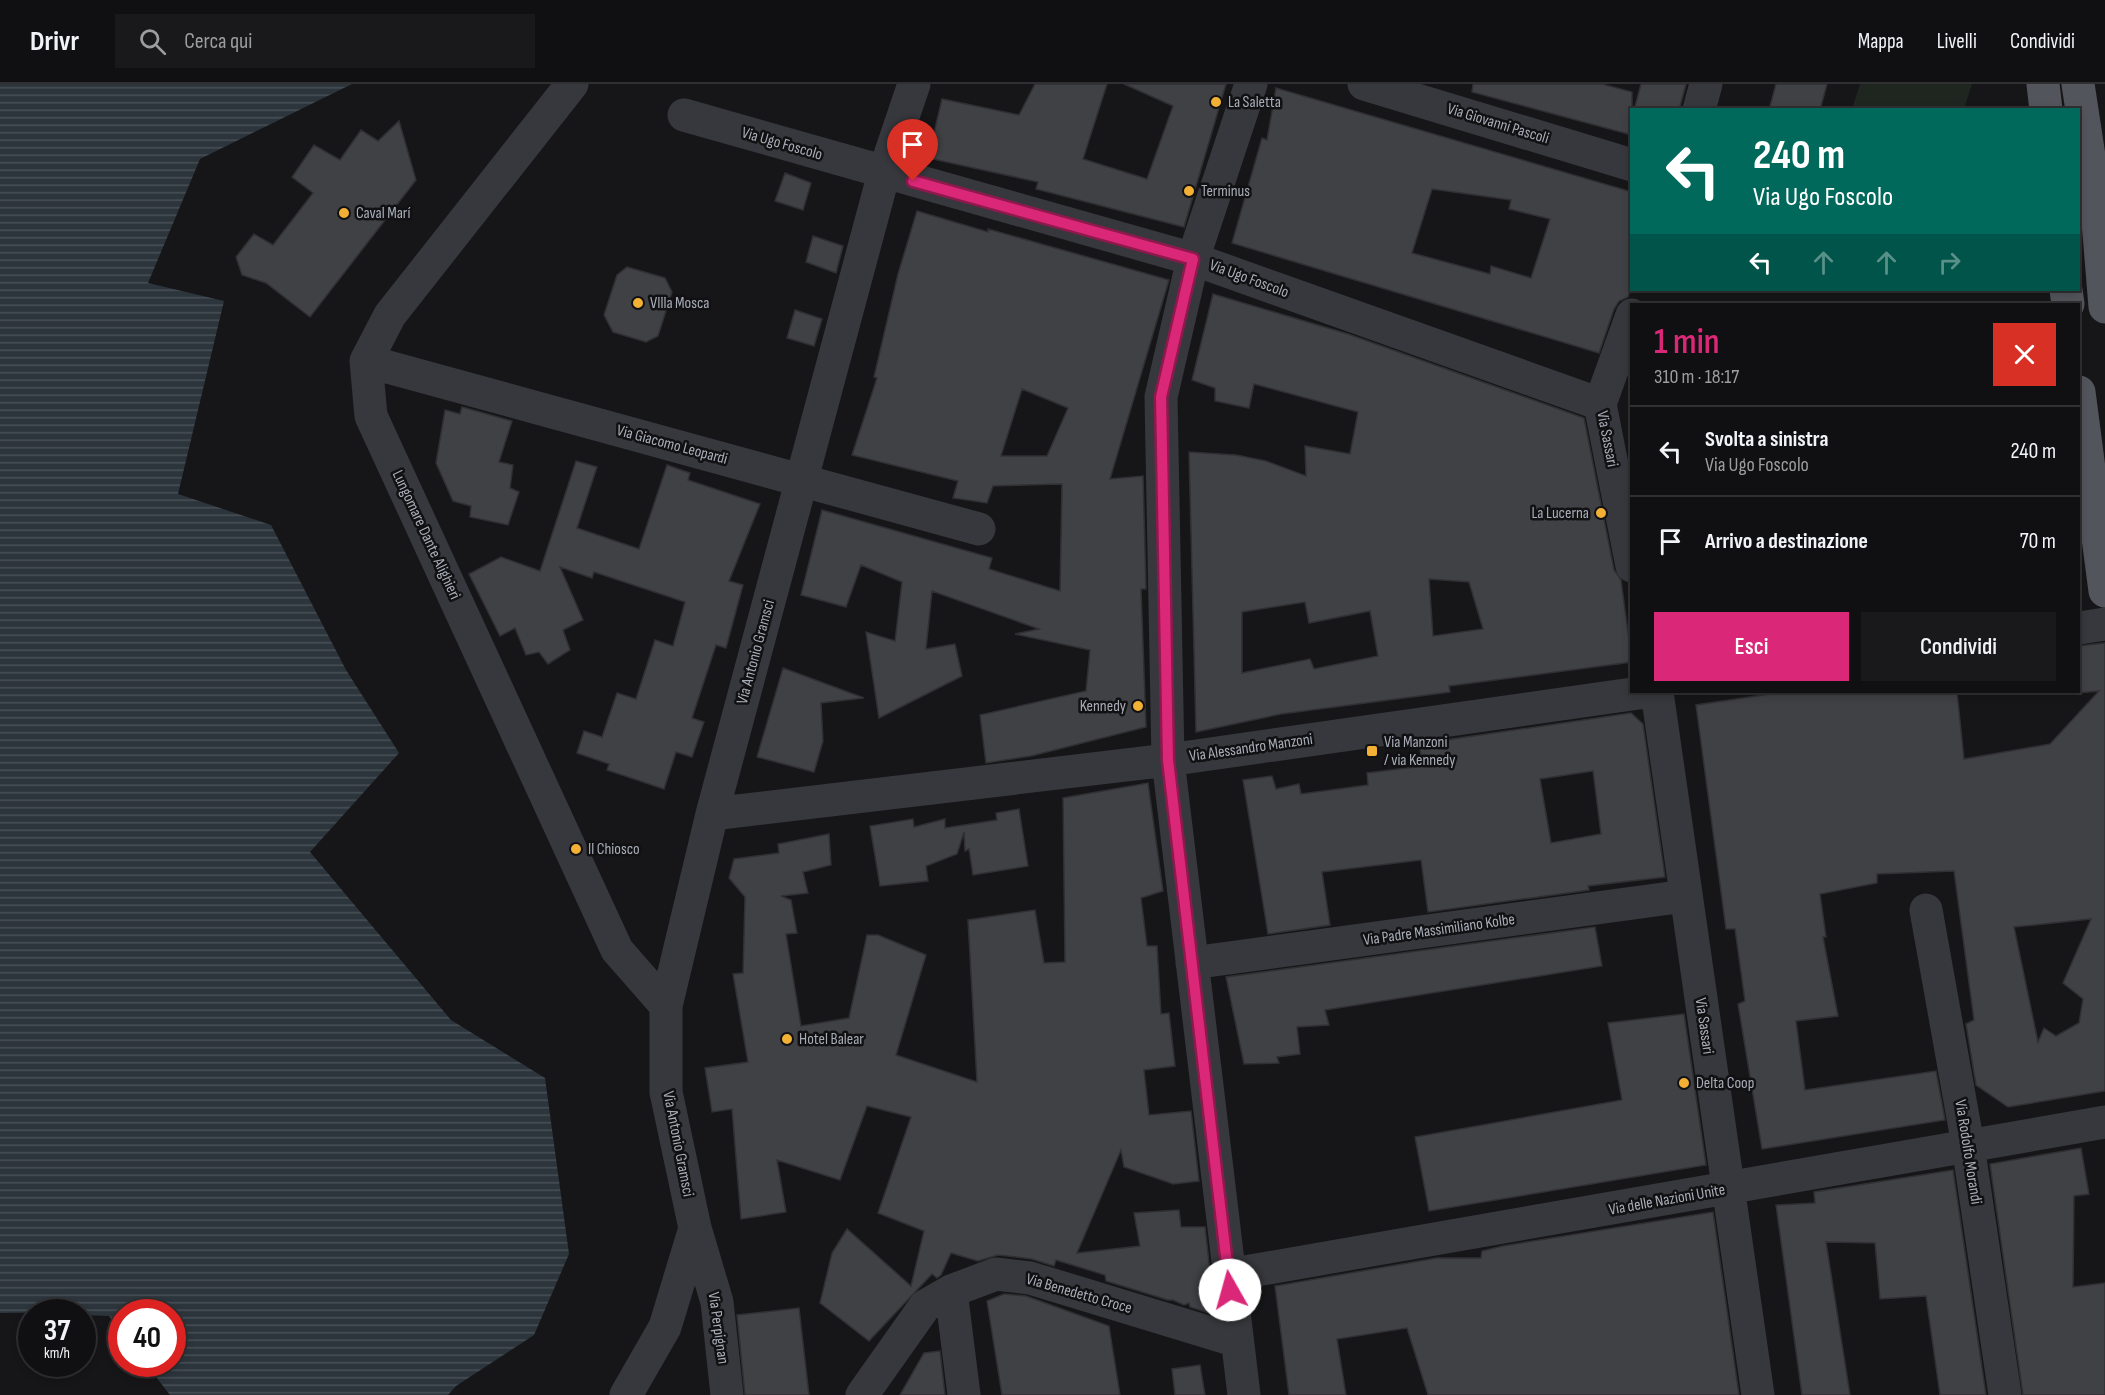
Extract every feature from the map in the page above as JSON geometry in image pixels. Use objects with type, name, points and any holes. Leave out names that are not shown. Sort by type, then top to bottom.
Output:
[{"type":"main road","points":[[2043,84],[2046,108]]},
{"type":"main road","points":[[2078,84],[2097,209],[2104,304]]},
{"type":"main road","points":[[2080,400],[2105,591]]},
{"type":"street","points":[[366,361],[390,315],[572,84]]},
{"type":"street","name":"Via Antonio Gramsci","points":[[695,1228],[666,1092],[666,1006],[712,814],[884,173],[914,84]]},
{"type":"street","points":[[1244,1395],[1168,760],[1161,397],[1193,259],[1251,84]]},
{"type":"street","name":"Via Giovanni Pascoli","points":[[1364,84],[1630,164]]},
{"type":"street","points":[[1700,108],[1706,84]]},
{"type":"street","name":"Via Ugo Foscolo","points":[[684,115],[1193,259],[1600,404]]},
{"type":"street","points":[[2070,291],[2104,304]]},
{"type":"street","name":"Via Sassari","points":[[1630,321],[1600,404],[1630,557]]},
{"type":"street","name":"Via Giacomo Leopardi","points":[[366,361],[979,529]]},
{"type":"street","name":"Lungomare Dante Alighieri","points":[[366,361],[371,416],[617,950],[666,1006]]},
{"type":"street","points":[[2080,628],[2105,624]]},
{"type":"street","name":"Via Alessandro Manzoni","points":[[712,814],[1168,760],[1639,693]]},
{"type":"street","name":"Via Sassari","points":[[1657,693],[1758,1395]]},
{"type":"street","name":"Via Padre Massimiliano Kolbe","points":[[1192,963],[1685,896]]},
{"type":"street","name":"Via Rodolfo Morandi","points":[[1926,910],[1968,1145],[2005,1395]]},
{"type":"street","name":"Via delle Nazioni Unite","points":[[1228,1275],[2105,1122]]},
{"type":"street","points":[[626,1395],[665,1328],[695,1228]]},
{"type":"street","name":"Via Perpignan","points":[[695,1228],[717,1302],[727,1395]]},
{"type":"street","name":"Via Benedetto Croce","points":[[861,1395],[925,1306],[951,1291],[996,1274],[1030,1278],[1237,1341]]},
{"type":"street","points":[[951,1291],[964,1395]]},
{"type":"shaded area","points":[[0,84],[352,84],[200,159],[148,283],[224,301],[178,494],[271,525],[346,670],[399,753],[310,852],[451,1020],[545,1078],[569,1254],[534,1335],[456,1386],[448,1395],[170,1395],[156,1377],[186,1377],[186,1299],[108,1299],[108,1316],[96,1316],[96,1299],[18,1299],[18,1313],[0,1313]]},
{"type":"shaded area","points":[[1860,84],[1972,84],[1964,108],[1852,108]]},
{"type":"building","points":[[1035,84],[1107,84],[1083,159],[1147,179],[1173,106],[1124,84],[1226,84],[1184,227],[1036,189],[1038,182],[928,158],[942,99],[1019,115]]},
{"type":"building","points":[[1473,84],[1602,84],[1632,92],[1630,134],[1472,92]]},
{"type":"building","points":[[1641,84],[1686,84],[1680,108],[1635,108]]},
{"type":"building","points":[[1776,84],[1827,84],[1821,108],[1770,108]]},
{"type":"building","points":[[1276,88],[1630,191],[1630,290],[1628,297],[1619,301],[1614,309],[1599,353],[1232,243],[1262,138],[1267,140]],"holes":[[[1432,189],[1511,200],[1509,209],[1550,219],[1531,278],[1491,266],[1490,274],[1412,253]]]},
{"type":"building","name":"Caval Marí","points":[[399,121],[416,180],[310,317],[266,283],[242,275],[236,257],[254,234],[273,245],[313,193],[292,177],[314,145],[340,160],[361,130],[378,141]]},
{"type":"building","points":[[785,173],[811,183],[803,210],[775,201]]},
{"type":"building","points":[[917,211],[1169,280],[1110,479],[1143,476],[1146,589],[1141,589],[1146,727],[1031,756],[986,763],[980,715],[1086,691],[1090,650],[1015,634],[1039,629],[932,591],[926,649],[955,644],[962,676],[879,718],[866,632],[895,641],[902,582],[861,565],[846,607],[801,595],[822,510],[992,558],[989,569],[1060,591],[1062,484],[993,486],[987,503],[953,498],[958,481],[852,455],[877,378],[874,377],[898,274]],"holes":[[[1022,389],[1068,408],[1047,456],[1001,456]]]},
{"type":"building","points":[[813,236],[843,246],[836,273],[806,262]]},
{"type":"building","name":"VIlla Mosca","points":[[627,267],[665,278],[672,292],[658,336],[646,342],[613,332],[604,315],[617,275]]},
{"type":"building","points":[[1213,294],[1348,334],[1584,418],[1614,570],[1621,580],[1630,662],[1449,686],[1450,692],[1281,714],[1196,732],[1189,452],[1236,455],[1266,461],[1306,476],[1305,446],[1350,454],[1358,412],[1254,384],[1249,408],[1215,401],[1215,388],[1192,380]],"holes":[[[1429,579],[1469,582],[1483,629],[1433,636]],[[1305,602],[1309,623],[1370,611],[1378,656],[1314,669],[1310,659],[1242,673],[1242,612]]]},
{"type":"building","points":[[795,310],[822,319],[814,346],[787,338]]},
{"type":"building","points":[[462,407],[512,421],[499,462],[513,465],[510,488],[519,492],[508,525],[470,517],[471,506],[453,501],[436,463],[445,410],[460,414]]},
{"type":"building","points":[[576,461],[597,467],[577,528],[639,549],[667,465],[690,473],[688,480],[760,504],[729,581],[743,585],[726,648],[716,645],[692,718],[704,722],[692,757],[676,752],[664,789],[607,770],[609,764],[577,753],[584,731],[602,737],[617,693],[636,699],[655,640],[673,646],[685,602],[594,572],[592,578],[560,567],[583,620],[563,630],[570,650],[548,664],[539,652],[526,655],[515,628],[500,636],[469,574],[501,557],[540,571]]},
{"type":"building","points":[[2105,643],[2105,1091],[2008,1107],[1976,1085],[1966,1024],[1974,1020],[1954,871],[1877,874],[1877,883],[1820,894],[1826,937],[1823,937],[1838,1016],[1796,1021],[1805,1090],[1936,1071],[1945,1120],[1762,1149],[1738,1004],[1745,1001],[1735,929],[1726,929],[1696,705],[1777,693],[1957,693],[1964,759],[2050,744],[2099,691],[2080,693],[2080,646]],"holes":[[[2091,919],[2063,983],[2083,999],[2079,1023],[2056,1036],[2044,1028],[2038,1042],[2014,927]]]},
{"type":"building","points":[[783,668],[864,698],[821,703],[823,741],[814,772],[757,757]]},
{"type":"building","points":[[1631,713],[1643,724],[1665,877],[1588,886],[1589,890],[1428,912],[1421,860],[1322,872],[1330,925],[1268,934],[1243,780],[1272,776],[1276,789],[1299,784],[1301,794],[1368,785],[1367,773],[1423,766],[1419,744]],"holes":[[[1593,771],[1601,834],[1551,843],[1540,779]]]},
{"type":"building","points":[[1148,783],[1163,891],[1141,898],[1147,946],[1157,946],[1161,1014],[1169,1013],[1175,1066],[1144,1070],[1149,1115],[1191,1111],[1199,1181],[1173,1184],[1124,1167],[1121,1150],[1077,1253],[1140,1246],[1134,1213],[1179,1210],[1181,1227],[1205,1227],[1215,1315],[1190,1307],[1189,1303],[1184,1305],[1106,1281],[1105,1275],[1056,1260],[1054,1266],[1032,1259],[998,1255],[978,1261],[951,1253],[941,1275],[937,1278],[932,1274],[869,1341],[820,1303],[832,1253],[847,1229],[911,1286],[924,1231],[878,1213],[911,1117],[867,1106],[840,1180],[777,1160],[786,1212],[741,1219],[732,1109],[712,1112],[705,1068],[748,1062],[733,974],[743,973],[745,897],[729,878],[734,859],[779,853],[778,844],[829,834],[831,865],[803,872],[808,893],[781,896],[791,900],[797,933],[786,934],[801,1026],[849,1018],[867,935],[878,935],[926,955],[896,1055],[977,1082],[968,920],[1035,910],[1044,963],[1065,962],[1063,798]]},
{"type":"building","points":[[1019,809],[1028,866],[973,875],[969,849],[965,851],[964,832],[957,854],[926,866],[928,881],[880,886],[870,826],[913,819],[914,827],[945,819],[945,828],[997,820],[996,813]]},
{"type":"building","points":[[1595,927],[1602,966],[1325,1010],[1329,1025],[1297,1027],[1300,1054],[1277,1057],[1279,1063],[1244,1064],[1226,977]]},
{"type":"building","points":[[1684,1014],[1706,1165],[1429,1211],[1415,1137],[1622,1100],[1608,1023]]},
{"type":"building","points":[[2081,1148],[2089,1194],[2074,1196],[2073,1287],[2105,1283],[2105,1395],[2023,1395],[1990,1164]]},
{"type":"building","points":[[1953,1170],[1986,1395],[1940,1395],[1926,1296],[1880,1299],[1875,1243],[1826,1242],[1850,1395],[1802,1395],[1776,1205],[1815,1203],[1814,1192]]},
{"type":"building","points":[[1713,1212],[1739,1395],[1428,1395],[1407,1328],[1337,1339],[1346,1395],[1289,1395],[1275,1286],[1437,1258],[1481,1258],[1482,1251],[1503,1246]]},
{"type":"building","points":[[1004,1294],[1026,1296],[1109,1326],[1120,1395],[1002,1395],[987,1301]]},
{"type":"building","points":[[799,1308],[809,1395],[745,1395],[737,1315]]},
{"type":"building","points":[[940,1351],[945,1395],[900,1395],[924,1353]]},
{"type":"building","points":[[1200,1365],[1205,1395],[1175,1395],[1172,1369]]},
{"type":"place","name":"La Saletta","points":[[1216,102]]},
{"type":"place","name":"Terminus","points":[[1189,191]]},
{"type":"place","name":"Caval Marí","points":[[344,213]]},
{"type":"place","name":"VIlla Mosca","points":[[638,303]]},
{"type":"place","name":"La Lucerna","points":[[1601,513]]},
{"type":"place","name":"Kennedy","points":[[1138,706]]},
{"type":"place","name":"Via Manzoni / via Kennedy","points":[[1372,751]]},
{"type":"place","name":"Il Chiosco","points":[[576,849]]},
{"type":"place","name":"Hotel Balear","points":[[787,1039]]},
{"type":"place","name":"Delta Coop","points":[[1684,1083]]},
{"type":"route","points":[[913,181],[1193,259],[1161,397],[1168,760],[1230,1290]]}]
